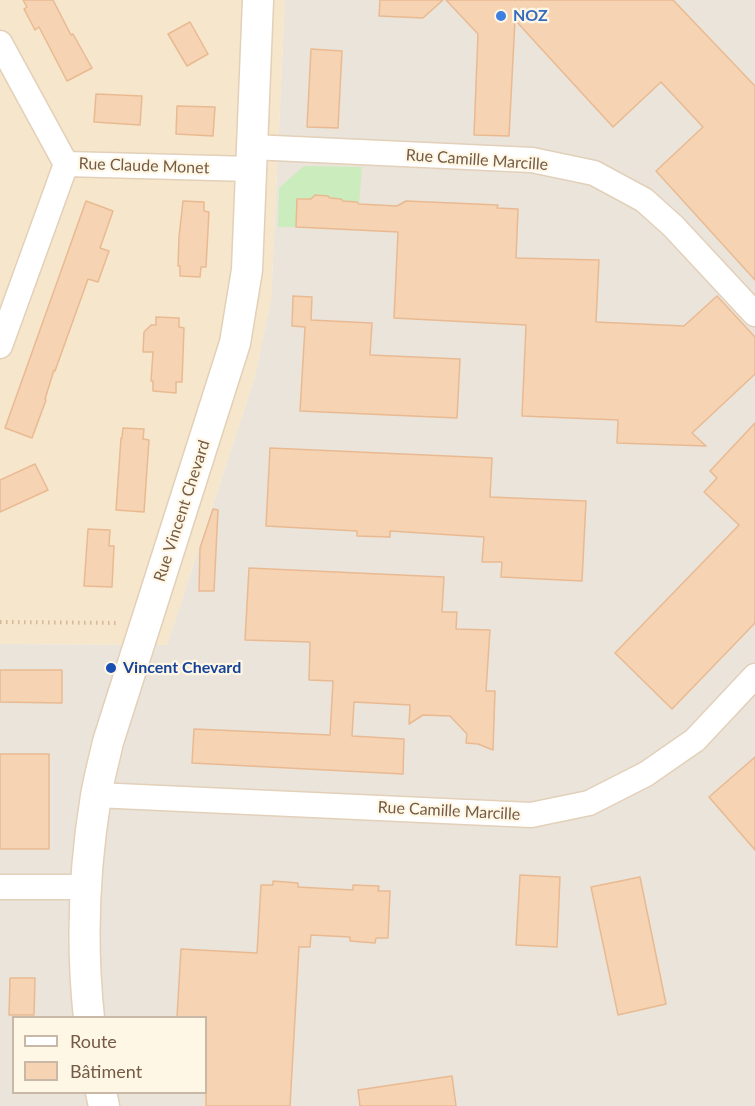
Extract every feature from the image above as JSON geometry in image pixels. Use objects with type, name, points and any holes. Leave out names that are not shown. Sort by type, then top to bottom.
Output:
[{"type":"street","name":"Rue Vincent Chevard","points":[[89,1016],[85,948],[86,887],[96,795],[108,742],[235,343],[247,270],[258,0]]},
{"type":"street","name":"Rue Claude Monet","points":[[0,43],[66,164],[252,158]]},
{"type":"street","name":"Rue Camille Marcille","points":[[252,158],[532,160],[594,173],[644,200],[673,226],[755,314]]},
{"type":"street","points":[[0,346],[66,164]]},
{"type":"street","name":"Rue Camille Marcille","points":[[96,795],[531,815],[590,803],[646,774],[695,740],[755,676]]},
{"type":"street","points":[[0,886],[86,887]]},
{"type":"path","points":[[0,622],[146,623]]},
{"type":"shaded area","points":[[0,0],[285,0],[271,301],[254,380],[167,645],[0,644]]},
{"type":"shaded area","points":[[285,0],[755,0],[755,1106],[0,1106],[0,644],[167,645],[254,380],[271,301]]},
{"type":"green space","points":[[304,166],[362,167],[359,204],[328,196],[315,195],[311,199],[298,199],[296,227],[278,227],[279,188]]},
{"type":"building","points":[[23,0],[53,0],[92,68],[67,81],[39,27],[35,30],[24,9],[27,7]]},
{"type":"building","points":[[380,0],[443,0],[423,18],[379,16]]},
{"type":"building","points":[[446,0],[673,0],[755,86],[755,280],[656,171],[703,127],[661,82],[613,127],[515,20],[509,136],[474,135],[478,34]]},
{"type":"building","points":[[190,22],[208,54],[187,66],[168,34]]},
{"type":"building","points":[[311,49],[342,51],[338,128],[307,127]]},
{"type":"building","points":[[96,94],[142,96],[140,125],[94,122]]},
{"type":"building","points":[[177,106],[215,107],[213,136],[176,134]]},
{"type":"building","points":[[315,195],[359,204],[397,206],[406,201],[498,205],[497,208],[518,209],[516,258],[599,260],[596,322],[684,326],[717,296],[755,337],[755,374],[692,433],[706,446],[617,443],[618,420],[522,416],[526,325],[394,318],[398,232],[296,227],[297,199],[311,199]]},
{"type":"building","points":[[86,201],[113,211],[100,248],[109,251],[98,282],[88,279],[54,370],[32,438],[5,428]]},
{"type":"building","points":[[183,201],[204,202],[204,211],[209,212],[206,267],[201,267],[200,277],[180,276],[179,237]]},
{"type":"building","points":[[293,296],[312,297],[311,320],[372,323],[370,355],[460,359],[457,418],[300,411],[305,327],[292,326]]},
{"type":"building","points":[[156,317],[179,318],[179,327],[184,328],[182,382],[176,382],[176,393],[153,391],[153,381],[151,381],[153,352],[143,352],[144,332],[151,325],[156,325]]},
{"type":"building","points":[[755,423],[755,623],[672,709],[615,653],[739,525],[704,492],[717,478],[710,471]]},
{"type":"building","points":[[123,428],[144,429],[143,439],[149,440],[144,512],[116,510]]},
{"type":"building","points":[[270,448],[492,458],[490,497],[586,501],[582,581],[501,577],[502,562],[482,562],[484,537],[390,531],[390,537],[357,536],[357,531],[266,526]]},
{"type":"building","points":[[35,464],[48,490],[0,512],[0,480]]},
{"type":"building","points":[[213,509],[218,510],[214,591],[199,591],[200,548]]},
{"type":"building","points":[[88,529],[110,530],[109,546],[114,546],[112,587],[84,586]]},
{"type":"building","points":[[249,568],[444,577],[442,612],[457,612],[456,629],[490,630],[486,691],[495,691],[493,750],[478,744],[466,743],[467,734],[450,716],[423,715],[409,724],[410,705],[354,702],[352,736],[404,739],[403,774],[192,763],[194,729],[330,735],[333,681],[309,680],[310,642],[245,640]]},
{"type":"building","points":[[0,670],[62,670],[62,703],[0,702]]},
{"type":"building","points":[[0,754],[49,754],[49,849],[0,849]]},
{"type":"building","points":[[755,757],[755,850],[709,797]]},
{"type":"building","points":[[520,875],[560,877],[557,947],[516,945]]},
{"type":"building","points":[[640,877],[666,1004],[618,1015],[591,887]]},
{"type":"building","points":[[273,881],[298,883],[298,887],[353,890],[353,885],[379,886],[378,891],[390,891],[388,938],[376,938],[375,943],[350,941],[350,937],[311,935],[310,947],[299,947],[290,1106],[206,1106],[207,1016],[177,1016],[181,949],[257,953],[261,885],[273,885]]},
{"type":"building","points":[[10,978],[35,978],[34,1015],[9,1015]]},
{"type":"building","points":[[452,1076],[456,1106],[360,1106],[358,1090]]},
{"type":"place","name":"NOZ","points":[[501,16]]},
{"type":"place","name":"Vincent Chevard","points":[[111,668]]}]
